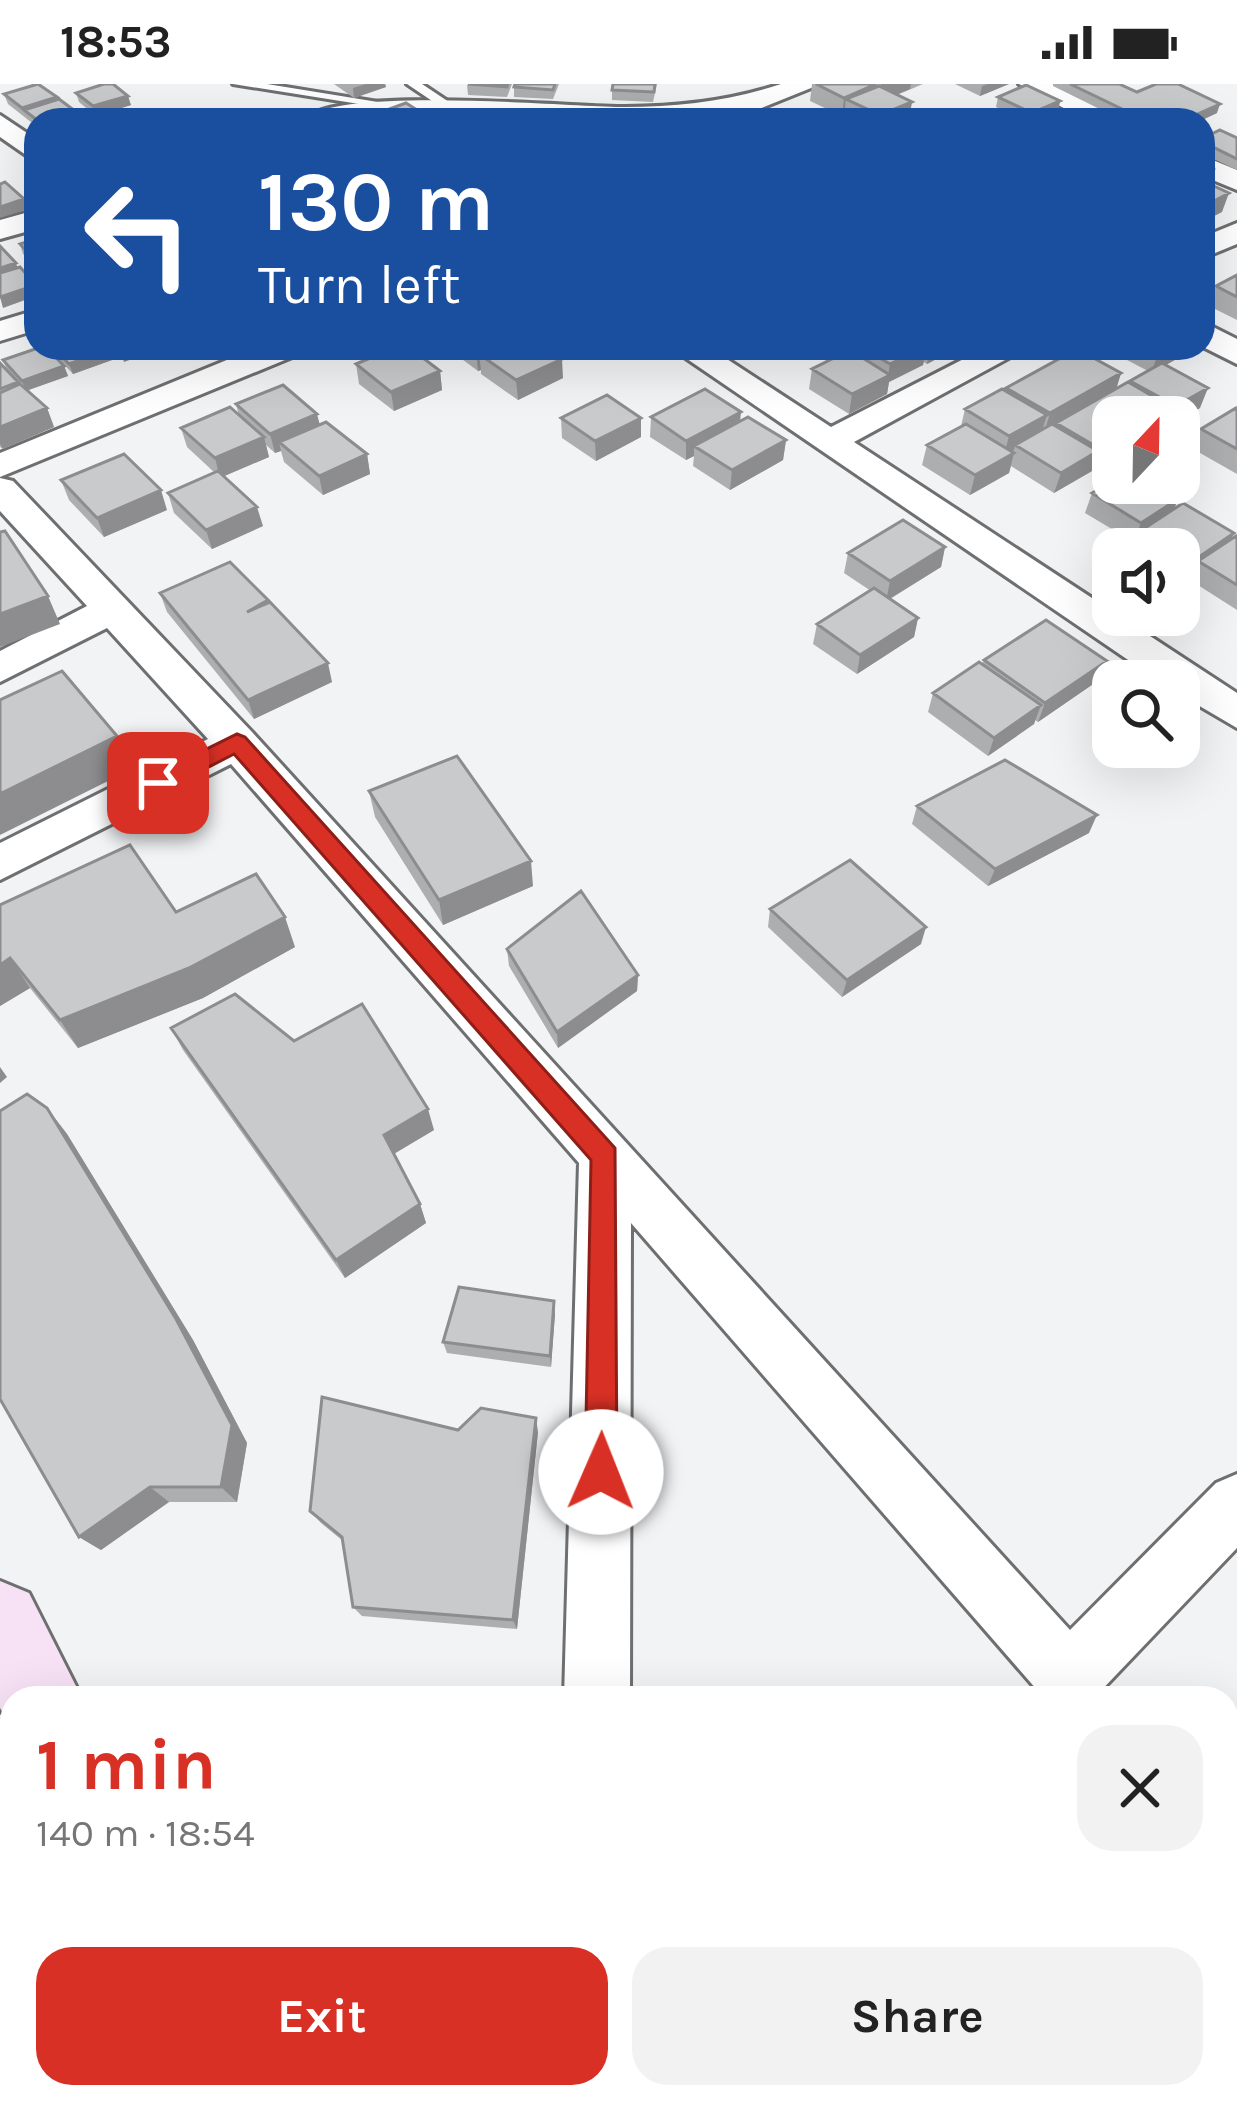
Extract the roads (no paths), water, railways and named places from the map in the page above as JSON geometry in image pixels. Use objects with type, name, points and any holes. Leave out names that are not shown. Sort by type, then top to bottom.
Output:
[{"type":"street","points":[[360,108],[378,103],[770,101],[808,84]]},
{"type":"street","points":[[1031,84],[1082,108]]},
{"type":"street","points":[[770,101],[784,108]]},
{"type":"street","points":[[0,123],[24,143]]},
{"type":"street","points":[[0,466],[247,360]]},
{"type":"street","points":[[707,360],[1237,712]]},
{"type":"street","points":[[832,440],[987,360]]},
{"type":"street","points":[[0,489],[237,742],[605,1156],[1047,1686]]},
{"type":"street","points":[[0,668],[112,609]]},
{"type":"street","points":[[0,863],[237,742]]},
{"type":"street","points":[[597,1686],[605,1156]]},
{"type":"street","points":[[1051,1686],[1237,1504]]},
{"type":"street","points":[[0,1622],[34,1686]]},
{"type":"lane","points":[[239,84],[378,103]]},
{"type":"lane","points":[[413,84],[446,104]]}]
